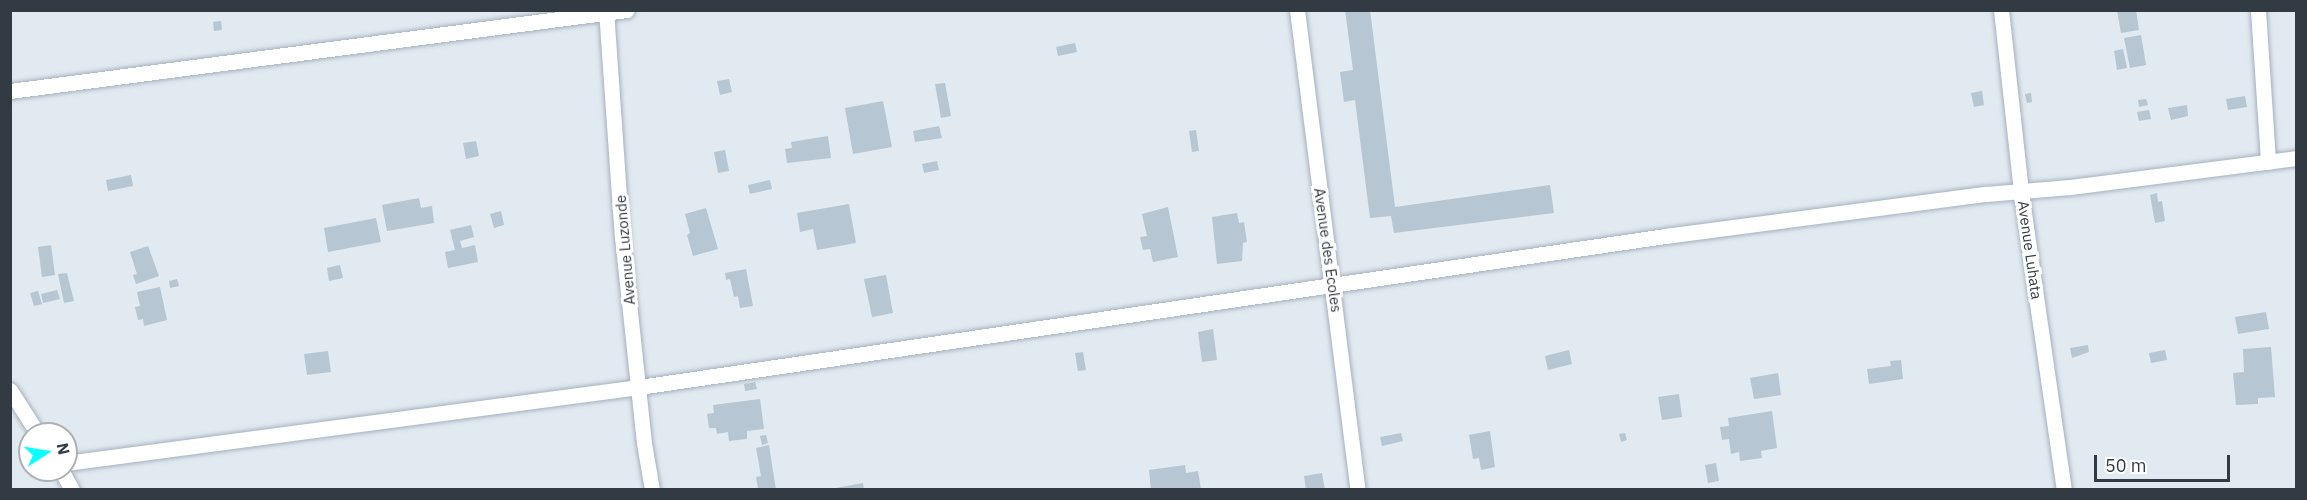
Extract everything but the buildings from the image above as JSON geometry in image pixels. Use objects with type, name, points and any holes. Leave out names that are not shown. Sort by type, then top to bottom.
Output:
[{"type":"street","points":[[10,91],[627,10]]},
{"type":"street","name":"Avenue des Ecoles","points":[[1297,10],[1334,286],[1358,489]]},
{"type":"street","name":"Avenue Luhata","points":[[2001,10],[2022,192],[2064,489]]},
{"type":"street","points":[[2258,10],[2268,162]]},
{"type":"street","name":"Avenue Luzonde","points":[[606,12],[622,237],[652,489]]},
{"type":"street","points":[[78,461],[639,387],[1677,235],[2296,158]]},
{"type":"street","points":[[10,390],[30,422]]}]
